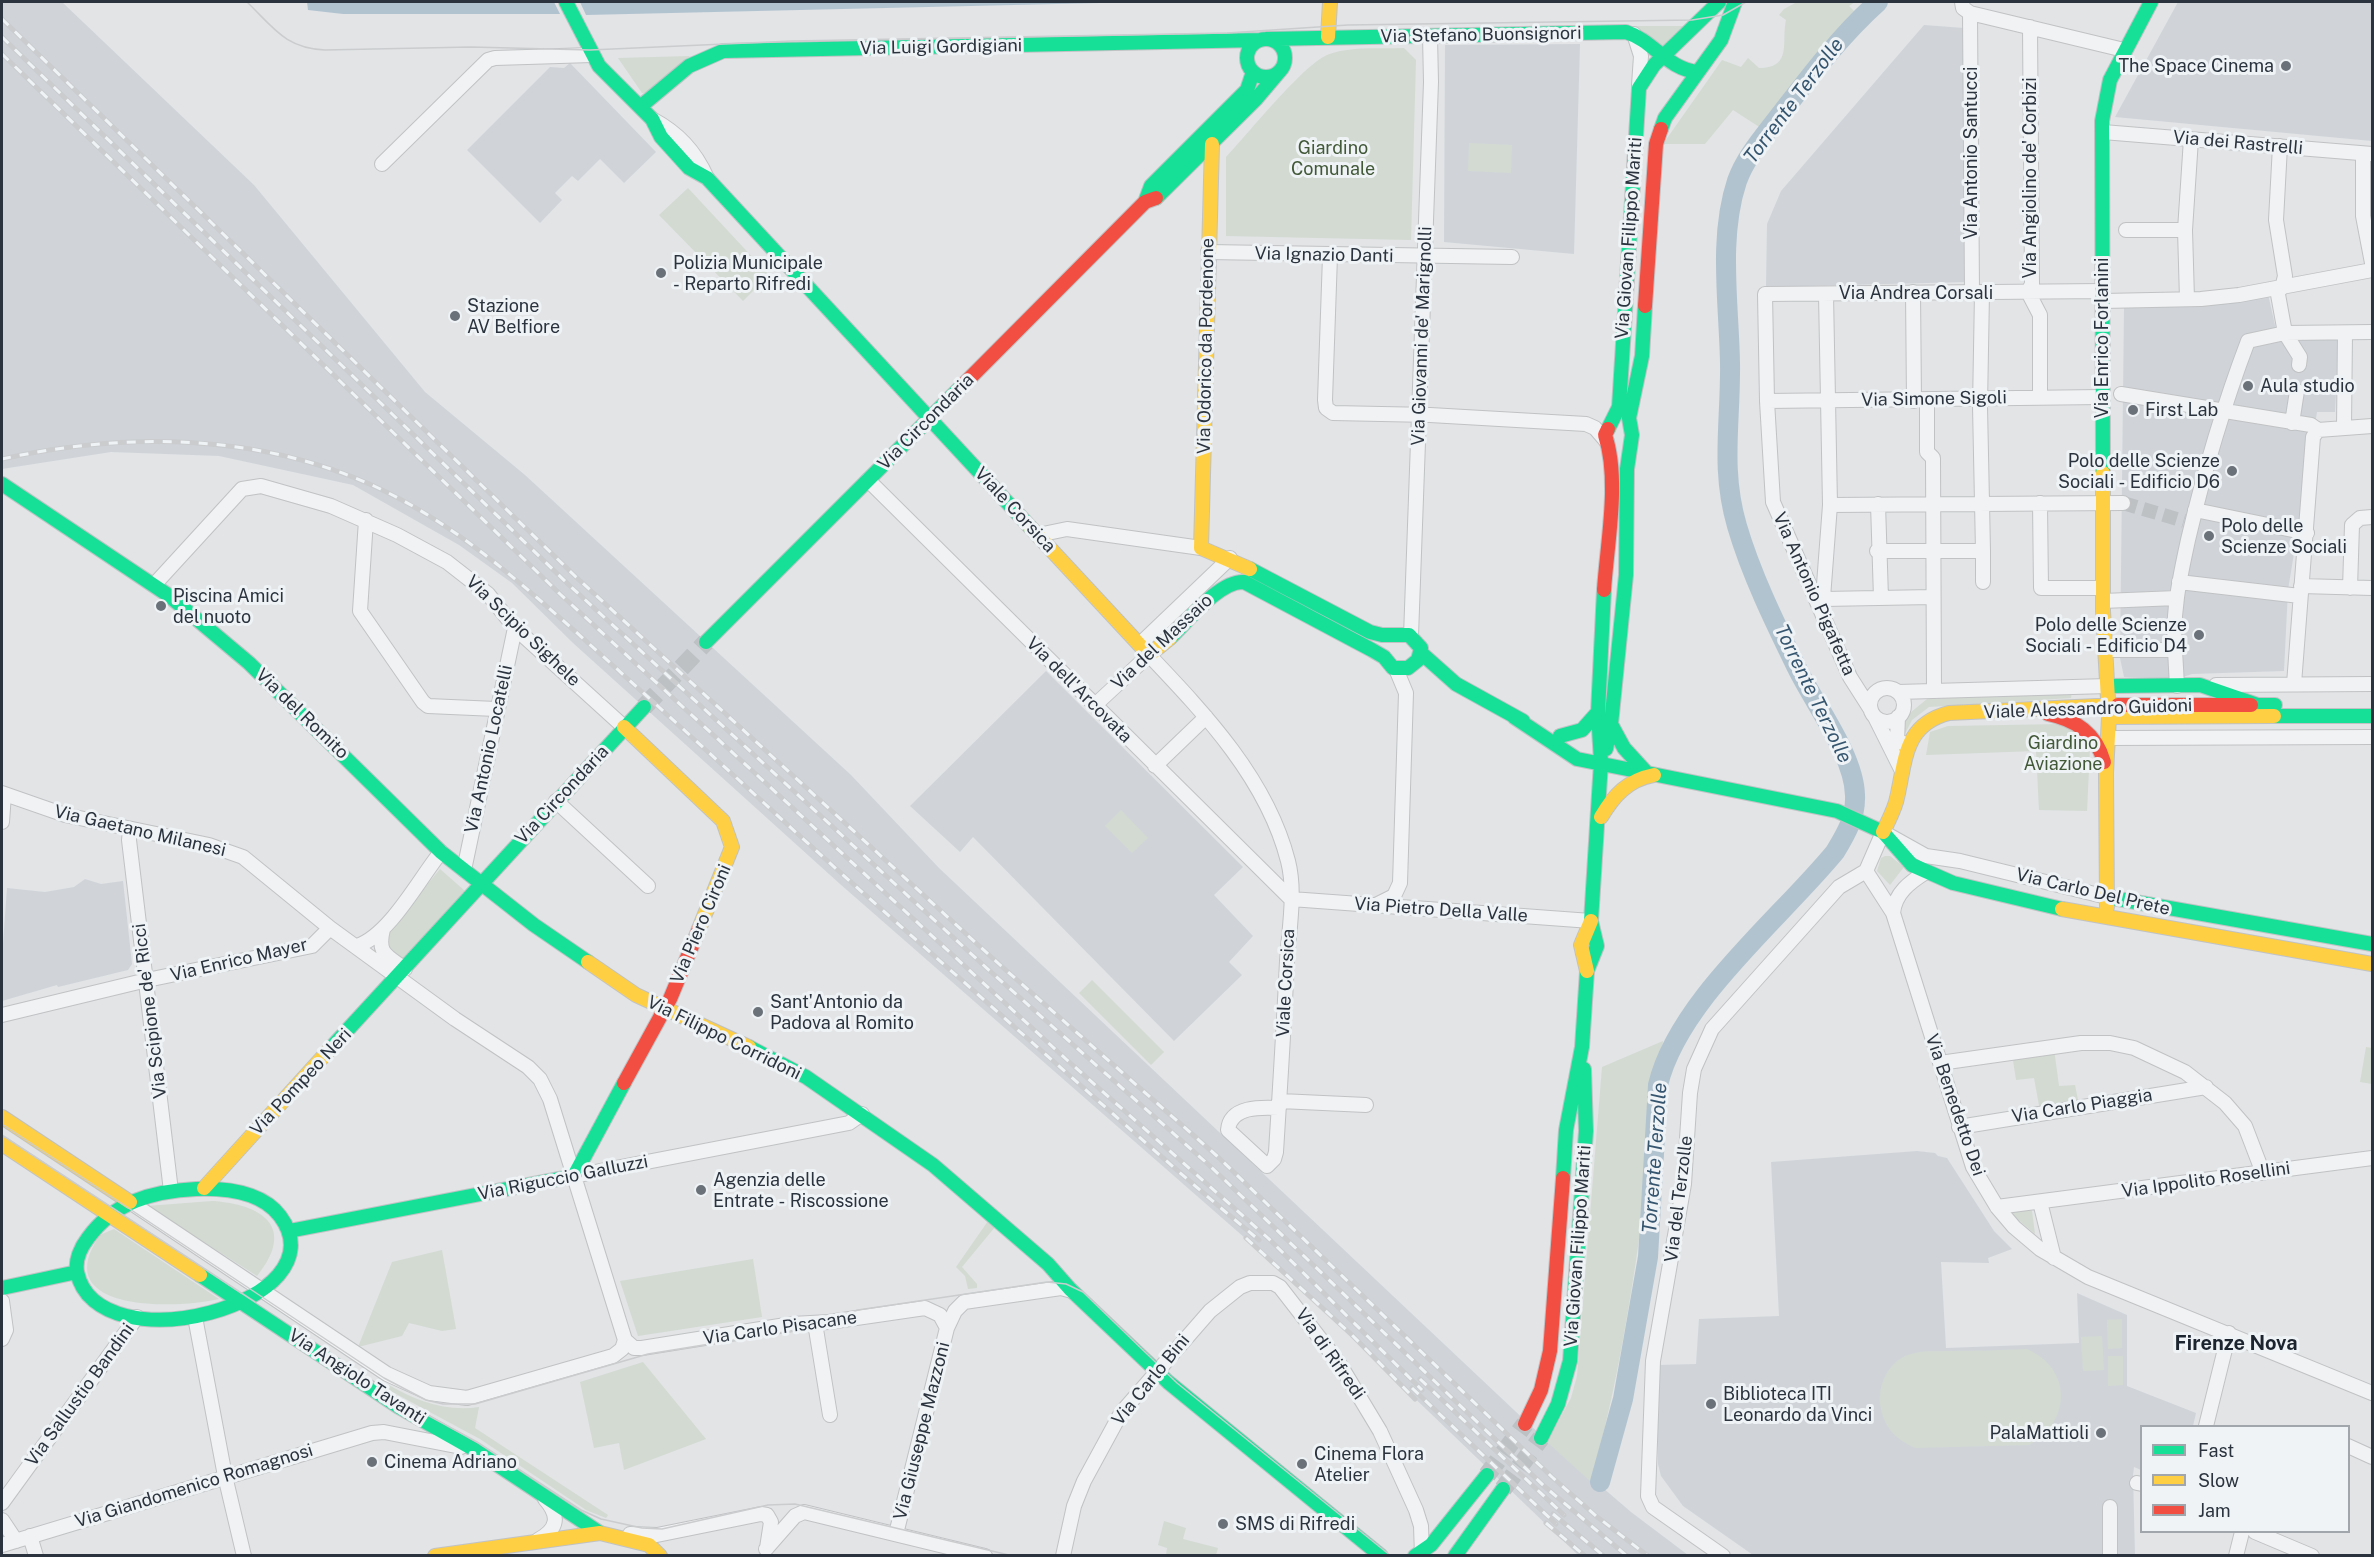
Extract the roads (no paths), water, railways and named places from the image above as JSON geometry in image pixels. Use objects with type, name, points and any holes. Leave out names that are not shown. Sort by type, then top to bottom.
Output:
[{"type":"street","name":"Viale Corsica","points":[[566,2],[599,66],[652,119],[661,137],[689,168],[707,178],[1144,649],[1206,717],[1248,774],[1270,816],[1288,865],[1291,899],[1279,1105],[1274,1159],[1267,1166],[1228,1130],[1228,1126],[1236,1116],[1249,1108],[1279,1105],[1366,1105]]},
{"type":"street","points":[[1639,88],[1647,72],[1663,57],[1693,43],[1719,2]]},
{"type":"street","name":"Via Giovan Filippo Mariti","points":[[1601,762],[1611,724],[1626,574],[1626,469],[1630,438],[1629,418],[1642,356],[1657,139],[1665,118],[1720,40],[1735,2]]},
{"type":"street","name":"Via Enrico Forlanini","points":[[2106,773],[2109,711],[2103,595],[2103,132],[2108,86],[2124,50],[2151,2]]},
{"type":"street","points":[[1328,38],[1330,4]]},
{"type":"street","points":[[1965,7],[2030,27],[2124,50]]},
{"type":"street","name":"Via Antonio Santucci","points":[[1965,7],[1982,400],[1983,582]]},
{"type":"street","name":"Via Angiolino de' Corbizi","points":[[2030,27],[2032,284],[2028,292],[2040,315],[2040,397]]},
{"type":"street","points":[[1634,34],[1643,38],[1682,71],[1701,68],[1693,43]]},
{"type":"street","points":[[1634,34],[1641,56],[1639,88]]},
{"type":"street","name":"Via Stefano Buonsignori","points":[[1263,39],[1634,34]]},
{"type":"street","name":"Via Giovanni de' Marignolli","points":[[1411,636],[1425,257],[1430,36]]},
{"type":"street","name":"Via Stefano Buonsignori","points":[[1281,70],[1307,47],[1328,38]]},
{"type":"street","points":[[1263,39],[1275,41],[1282,48],[1285,58],[1281,70],[1264,77],[1253,72],[1248,64],[1247,55],[1252,44],[1263,39]]},
{"type":"street","name":"Via Luigi Gordigiani","points":[[640,107],[692,64],[708,55],[723,51],[1263,39]]},
{"type":"street","points":[[382,164],[488,60],[495,57],[592,55]]},
{"type":"street","name":"Via Circondaria","points":[[706,642],[1145,202],[1158,197],[1212,144],[1281,70]]},
{"type":"street","name":"Via Circondaria","points":[[1145,202],[1151,186],[1247,90],[1253,72]]},
{"type":"street","name":"Via Giovan Filippo Mariti","points":[[1525,1424],[1541,1390],[1550,1351],[1566,1130],[1581,1047],[1587,971],[1597,946],[1591,921],[1601,762],[1598,712],[1612,474],[1605,435],[1620,407],[1620,355],[1639,88]]},
{"type":"street","name":"Via dei Rastrelli","points":[[2103,132],[2368,154]]},
{"type":"street","points":[[2187,299],[2185,230],[2191,138]]},
{"type":"street","name":"Via Odorico da Pordenone","points":[[1201,548],[1212,144]]},
{"type":"street","points":[[2280,146],[2276,220],[2285,276],[2280,289],[2285,333],[2300,357],[2293,417]]},
{"type":"street","points":[[2368,154],[2363,216],[2373,262]]},
{"type":"street","points":[[2102,230],[2185,230]]},
{"type":"street","name":"Via Ignazio Danti","points":[[1208,252],[1330,256],[1512,257]]},
{"type":"street","points":[[1330,256],[1326,408],[1333,413],[1419,414],[1586,424],[1595,428],[1608,443],[1619,449],[1630,438],[1623,424],[1610,426]]},
{"type":"street","name":"Via Andrea Corsali","points":[[1765,294],[2028,292],[2187,299],[2280,289],[2373,270]]},
{"type":"street","points":[[1913,292],[1920,401],[1927,452],[1933,458],[1934,690]]},
{"type":"street","name":"Via Antonio Pigafetta","points":[[1765,294],[1767,401],[1773,502],[1823,605],[1850,677],[1873,713]]},
{"type":"street","points":[[1826,294],[1830,504],[1823,605],[1881,598],[1932,597]]},
{"type":"street","points":[[2177,686],[2173,625],[2190,518],[2222,411],[2248,341],[2285,333],[2373,332]]},
{"type":"street","points":[[2344,427],[2345,333]]},
{"type":"street","points":[[2121,394],[2243,416],[2293,417],[2318,430],[2373,426]]},
{"type":"street","name":"Via Simone Sigoli","points":[[1767,401],[1920,401],[2102,397]]},
{"type":"street","points":[[2294,684],[2313,437],[2318,430]]},
{"type":"street","name":"Via dell'Arcovata","points":[[868,480],[1291,899]]},
{"type":"street","name":"Via del Romito","points":[[2,484],[154,585],[249,663],[441,852],[464,870]]},
{"type":"street","name":"Via Scipio Sighele","points":[[154,585],[245,487],[261,486],[294,495],[366,520],[447,562],[497,603],[515,628],[624,727]]},
{"type":"street","points":[[2040,503],[2041,588],[2103,595],[2177,598]]},
{"type":"street","points":[[1830,504],[2123,503]]},
{"type":"street","points":[[1878,504],[1877,551],[1881,598]]},
{"type":"street","points":[[2190,518],[2211,514],[2307,533]]},
{"type":"street","points":[[2350,588],[2351,534],[2355,520],[2373,517]]},
{"type":"street","points":[[366,520],[360,611],[428,706],[496,709]]},
{"type":"street","points":[[1038,535],[1067,529],[1201,548],[1230,558],[1316,606],[1379,635],[1401,633],[1411,636],[1419,645],[1420,652],[1416,663],[1411,668]]},
{"type":"street","points":[[1877,551],[1983,551]]},
{"type":"street","points":[[1230,558],[1232,582],[1253,584],[1384,657],[1396,669],[1406,693],[1400,883],[1397,893],[1390,900],[1371,905]]},
{"type":"street","name":"Via del Massaio","points":[[1095,705],[1230,558]]},
{"type":"street","name":"Via del Massaio","points":[[1144,649],[1232,582]]},
{"type":"street","points":[[2179,582],[2301,591],[2373,588]]},
{"type":"street","name":"Via Antonio Locatelli","points":[[464,870],[496,709],[515,628]]},
{"type":"street","points":[[1384,657],[1385,645],[1394,635]]},
{"type":"street","points":[[2105,650],[2175,650]]},
{"type":"street","points":[[1420,652],[1456,684]]},
{"type":"street","points":[[1396,669],[1411,668],[1456,684],[1514,717],[1577,759],[1664,774],[1837,812],[1866,823],[1883,832],[1866,871]]},
{"type":"street","name":"Viale Alessandro Guidoni","points":[[2200,685],[2373,684]]},
{"type":"street","points":[[1902,771],[1873,713],[1872,699],[1879,690],[1890,688],[1898,692],[2200,685],[2258,705]]},
{"type":"street","points":[[1873,713],[1887,722],[1934,690]]},
{"type":"street","points":[[1898,692],[1901,712],[1897,741],[1909,745]]},
{"type":"street","name":"Viale Alessandro Guidoni","points":[[2109,711],[2258,705],[2373,705]]},
{"type":"street","name":"Via Circondaria","points":[[401,973],[644,707]]},
{"type":"street","points":[[2005,711],[2052,715],[2079,724],[2092,734],[2100,747],[2106,773],[2107,897],[2100,917]]},
{"type":"street","name":"Viale Alessandro Guidoni","points":[[1883,832],[1895,804],[1909,745],[1916,731],[1935,716],[1949,713],[2005,711],[2109,711],[2373,716]]},
{"type":"street","points":[[1560,736],[1570,736],[1583,730],[1598,712]]},
{"type":"street","points":[[1155,765],[1206,717]]},
{"type":"street","points":[[1514,717],[1560,736],[1601,762]]},
{"type":"street","points":[[1611,724],[1624,748],[1645,771]]},
{"type":"street","name":"Via Piero Cironi","points":[[574,1176],[665,1009],[732,851],[732,842],[723,821],[624,727]]},
{"type":"street","name":"Viale Alessandro Guidoni","points":[[2108,738],[2373,737]]},
{"type":"street","points":[[1598,821],[1611,799],[1623,787],[1639,778],[1664,774]]},
{"type":"street","points":[[2,822],[3,794]]},
{"type":"street","name":"Via Gaetano Milanesi","points":[[3,794],[65,815],[209,845],[234,853],[254,865],[330,928],[401,973]]},
{"type":"street","points":[[556,801],[648,886]]},
{"type":"street","name":"Via Scipione de' Ricci","points":[[130,830],[171,1191]]},
{"type":"street","name":"Via Carlo Del Prete","points":[[1883,832],[1920,854],[2107,897],[2368,943],[2366,963],[2100,917],[1979,890],[1929,874],[1906,860],[1883,832]]},
{"type":"street","points":[[357,946],[369,941],[383,929],[441,852]]},
{"type":"street","points":[[1263,873],[1275,876],[1288,865]]},
{"type":"street","name":"Via Filippo Corridoni","points":[[464,870],[593,968],[636,995],[760,1052],[806,1077],[856,1110],[972,1196],[1055,1270],[1072,1291],[1155,1371],[1380,1555]]},
{"type":"street","name":"Via Benedetto Dei","points":[[1866,871],[1891,909],[1959,1126],[1978,1177],[1996,1207],[2026,1238],[2054,1258],[2088,1277],[2373,1393]]},
{"type":"street","name":"Via del Terzolle","points":[[1723,1556],[1653,1507],[1648,1496],[1653,1361],[1684,1184],[1690,1093],[1694,1069],[1712,1029],[1839,887],[1866,871]]},
{"type":"street","points":[[1891,909],[1909,884],[1929,874]]},
{"type":"street","name":"Via Pietro Della Valle","points":[[1291,899],[1591,921]]},
{"type":"street","points":[[2242,941],[2246,923]]},
{"type":"street","name":"Via Enrico Mayer","points":[[2,1016],[147,980],[312,946],[330,928]]},
{"type":"street","points":[[383,929],[379,945],[381,951],[401,973],[455,1019],[528,1067],[540,1079],[550,1099],[625,1340]]},
{"type":"street","name":"Via Pompeo Neri","points":[[204,1188],[401,973]]},
{"type":"street","points":[[1940,1063],[2081,1043],[2110,1043],[2157,1057],[2206,1087],[2240,1118],[2250,1136],[2263,1173]]},
{"type":"street","name":"Via Giovan Filippo Mariti","points":[[1540,1438],[1558,1404],[1570,1361],[1586,1131],[1581,1047]]},
{"type":"street","name":"Via Carlo Piaggia","points":[[1959,1126],[2206,1087]]},
{"type":"street","name":"Via Riguccio Galluzzi","points":[[289,1231],[853,1122],[856,1110]]},
{"type":"street","points":[[2,1117],[130,1202]]},
{"type":"street","name":"Via Angiolo Tavanti","points":[[2,1143],[108,1216],[399,1407],[475,1450],[601,1533]]},
{"type":"street","name":"Via Ippolito Rosellini","points":[[1996,1207],[2373,1158]]},
{"type":"street","points":[[204,1188],[240,1192],[257,1197],[280,1215],[289,1231],[290,1247],[286,1263],[272,1282],[241,1302],[220,1311],[195,1317],[137,1317],[111,1311],[82,1287],[76,1272],[80,1249],[108,1216],[130,1202],[171,1191],[204,1188]]},
{"type":"street","name":"Via Angiolo Tavanti","points":[[130,1202],[406,1385],[443,1396],[480,1396],[613,1356],[622,1349],[625,1340]]},
{"type":"street","points":[[2040,1202],[2054,1258]]},
{"type":"street","points":[[2,1288],[76,1272]]},
{"type":"street","name":"Via Carlo Bini","points":[[1063,1556],[1074,1506],[1093,1462],[1121,1413],[1155,1371],[1210,1311],[1244,1285],[1273,1283]]},
{"type":"street","name":"Via di Rifredi","points":[[1273,1283],[1285,1292],[1340,1363],[1380,1431],[1419,1517],[1423,1555]]},
{"type":"street","points":[[947,1328],[954,1311],[968,1301],[1054,1289],[1072,1291]]},
{"type":"street","points":[[2,1301],[6,1330],[2,1339]]},
{"type":"street","name":"Via Carlo Pisacane","points":[[625,1340],[632,1347],[642,1348],[925,1308],[940,1315],[947,1328]]},
{"type":"street","name":"Via Sallustio Bandini","points":[[2,1503],[137,1317]]},
{"type":"street","points":[[195,1317],[225,1476],[244,1556]]},
{"type":"street","points":[[815,1323],[830,1415]]},
{"type":"street","name":"Via Giuseppe Mazzoni","points":[[896,1534],[947,1328]]},
{"type":"street","points":[[2206,1425],[2229,1333]]},
{"type":"street","name":"Via Angiolo Tavanti","points":[[372,1433],[384,1431],[475,1450]]},
{"type":"street","name":"Via Giandomenico Romagnosi","points":[[2,1545],[372,1433]]},
{"type":"street","points":[[2350,1446],[2373,1457]]},
{"type":"street","points":[[1423,1555],[1443,1535],[1487,1475]]},
{"type":"street","points":[[1455,1556],[1503,1489]]},
{"type":"street","name":"Via Angiolo Tavanti","points":[[538,1540],[551,1531],[556,1520],[552,1508],[540,1493]]},
{"type":"street","points":[[2110,1507],[2110,1556]]},
{"type":"street","points":[[766,1552],[799,1513],[807,1512],[985,1556]]},
{"type":"street","points":[[435,1556],[601,1533],[653,1536],[752,1515],[765,1515],[769,1518],[771,1525],[766,1552]]},
{"type":"street","points":[[2,1520],[16,1541]]},
{"type":"street","points":[[601,1533],[649,1545],[661,1556],[665,1542],[672,1532]]},
{"type":"street","points":[[2236,1556],[2242,1533]]},
{"type":"street","points":[[2257,1533],[2312,1556]]},
{"type":"street","points":[[30,1536],[36,1556]]},
{"type":"water","points":[[307,2],[554,2],[560,14],[343,14],[308,10]]},
{"type":"water","points":[[580,2],[1142,2],[586,15]]},
{"type":"waterway","name":"Torrente Terzolle","points":[[1600,1482],[1623,1399],[1648,1257],[1658,1085],[1669,1054],[1686,1023],[1708,992],[1835,852],[1854,811],[1855,795],[1848,763],[1797,668],[1764,598],[1749,562],[1732,505],[1728,464],[1730,363],[1726,248],[1731,203],[1737,181],[1751,154],[1827,56],[1878,2]]},
{"type":"tunnel","points":[[2123,503],[2184,521]]},
{"type":"tunnel","points":[[644,707],[706,642]]},
{"type":"tunnel","points":[[1487,1475],[1525,1424]]},
{"type":"tunnel","points":[[1503,1489],[1541,1438]]},
{"type":"tram line","points":[[247,2],[290,41],[325,50],[471,47],[590,50],[792,41],[1227,33],[1348,25],[1692,20],[1723,15],[1746,2]]},
{"type":"tram line","points":[[2,1124],[384,1378],[426,1400],[443,1404],[475,1404],[648,1354],[790,1331],[858,1310],[1047,1282],[1066,1284],[1083,1292],[1177,1383],[1391,1556]]},
{"type":"tram line","points":[[2,1135],[255,1302]]},
{"type":"tram line","points":[[341,1361],[400,1400],[477,1442],[581,1510],[601,1519],[642,1528],[662,1529],[768,1505],[795,1504],[1013,1556]]},
{"type":"railway","points":[[2,19],[576,577],[999,964],[1217,1156],[1552,1477],[1596,1516],[1648,1556]]},
{"type":"railway","points":[[2,37],[569,585],[991,972],[1209,1165],[1544,1486],[1627,1556]]},
{"type":"railway","points":[[2,54],[560,594],[1067,1060],[1268,1238],[1422,1390]]},
{"type":"railway","points":[[2,459],[96,444],[190,442],[237,447],[284,456],[329,469],[374,486],[432,518],[460,536],[537,597],[859,889],[1259,1240]]},
{"type":"railway","points":[[1246,1238],[1352,1335],[1415,1399]]},
{"type":"railway","points":[[1420,1379],[1564,1515]]},
{"type":"railway","points":[[1412,1388],[1556,1524]]},
{"type":"railway","points":[[1553,1514],[1604,1556]]},
{"type":"railway","points":[[1546,1523],[1585,1556]]},
{"type":"place","name":"The Space Cinema","points":[[2286,66]]},
{"type":"place","name":"Polizia Municipale - Reparto Rifredi","points":[[661,273]]},
{"type":"place","name":"Stazione AV Belfiore","points":[[455,316]]},
{"type":"place","name":"Aula studio","points":[[2248,386]]},
{"type":"place","name":"First Lab","points":[[2133,410]]},
{"type":"place","name":"Polo delle Scienze Sociali - Edificio D6","points":[[2232,471]]},
{"type":"place","name":"Polo delle Scienze Sociali","points":[[2209,536]]},
{"type":"place","name":"Piscina Amici del nuoto","points":[[161,606]]},
{"type":"place","name":"Polo delle Scienze Sociali - Edificio D4","points":[[2199,635]]},
{"type":"place","name":"Sant'Antonio da Padova al Romito","points":[[758,1012]]},
{"type":"place","name":"Agenzia delle Entrate - Riscossione","points":[[701,1190]]},
{"type":"place","name":"Biblioteca ITI Leonardo da Vinci","points":[[1711,1404]]},
{"type":"place","name":"PalaMattioli","points":[[2101,1433]]},
{"type":"place","name":"Cinema Adriano","points":[[372,1462]]},
{"type":"place","name":"Cinema Flora Atelier","points":[[1302,1464]]},
{"type":"place","name":"SMS di Rifredi","points":[[1223,1524]]},
{"type":"district","name":"Firenze Nova","points":[[2236,1344]]},
{"type":"park label","name":"Giardino Comunale","points":[[1333,158]]},
{"type":"park label","name":"Giardino Aviazione","points":[[2063,753]]}]
